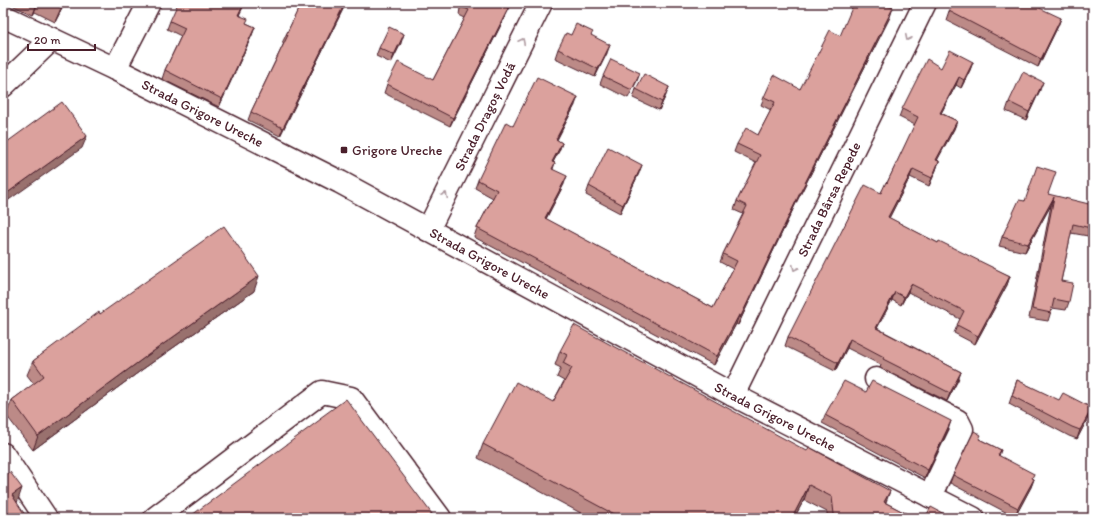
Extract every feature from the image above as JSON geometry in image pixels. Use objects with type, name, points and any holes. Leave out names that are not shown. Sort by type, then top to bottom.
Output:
[{"type":"street","points":[[115,69],[149,3]]},
{"type":"street","name":"Strada Dragoș Vodă","points":[[428,230],[541,3]]},
{"type":"street","name":"Strada Bârsa Repede","points":[[733,395],[925,3]]},
{"type":"street","name":"Strada Grigore Ureche","points":[[3,16],[115,69],[340,182],[733,395],[973,518]]},
{"type":"street","points":[[3,86],[52,40]]},
{"type":"street","points":[[876,379],[958,421],[962,429],[930,496]]},
{"type":"street","points":[[154,518],[322,392],[351,398],[440,518]]},
{"type":"street","points":[[3,454],[46,518]]},
{"type":"building","points":[[51,3],[63,3],[61,8]]},
{"type":"building","points":[[178,3],[244,3],[238,15],[248,19],[246,23],[255,27],[222,99],[165,70],[185,28],[170,21]]},
{"type":"building","points":[[301,3],[345,3],[283,128],[251,112],[288,35],[286,35]]},
{"type":"building","points":[[463,3],[511,3],[453,118],[387,84],[398,62],[433,80],[469,10],[462,7]]},
{"type":"building","points":[[854,3],[881,3],[893,8],[800,193],[741,316],[739,315],[717,356],[477,228],[497,190],[478,180],[506,122],[513,126],[537,77],[578,97],[556,139],[562,143],[552,162],[555,163],[552,169],[567,176],[545,218],[713,308],[737,261],[723,254],[747,206],[737,201],[760,155],[737,144],[746,128],[758,135],[775,102],[764,97],[774,75],[800,89],[830,30],[840,36]]},
{"type":"building","points":[[954,3],[1029,3],[1061,18],[1041,59],[949,11]]},
{"type":"building","points":[[576,24],[593,32],[591,35],[610,45],[598,69],[558,49],[566,33],[571,35]]},
{"type":"building","points":[[389,27],[404,34],[394,55],[379,48]]},
{"type":"building","points":[[950,50],[973,62],[964,80],[959,77],[940,113],[957,121],[936,160],[939,161],[932,178],[913,169],[888,217],[938,243],[939,241],[1010,276],[978,336],[957,325],[964,311],[911,284],[904,297],[895,292],[876,328],[961,372],[950,393],[883,359],[884,357],[850,339],[838,363],[788,337],[865,185],[881,193],[886,182],[887,183],[918,117],[902,109],[927,59],[941,68]]},
{"type":"building","points":[[611,59],[640,73],[632,90],[603,76]]},
{"type":"building","points":[[1023,72],[1043,82],[1029,112],[1009,102]]},
{"type":"building","points":[[644,74],[669,87],[662,102],[636,89]]},
{"type":"building","points":[[62,102],[87,136],[3,196],[3,145]]},
{"type":"building","points":[[608,147],[642,165],[623,205],[589,186]]},
{"type":"building","points":[[1037,166],[1056,172],[1048,194],[1093,205],[1091,228],[1073,224],[1061,281],[1073,283],[1069,302],[1054,299],[1051,313],[1032,309],[1054,197],[1028,244],[1002,237],[1019,200],[1025,201]]},
{"type":"building","points":[[224,226],[259,276],[38,436],[12,400],[44,376],[33,361],[99,312],[100,314]]},
{"type":"building","points":[[574,325],[807,451],[809,447],[890,491],[884,502],[915,518],[870,518],[863,514],[857,518],[837,518],[834,514],[832,497],[809,485],[792,518],[621,518],[483,444],[516,382],[553,402],[572,368],[563,363],[567,355],[560,351]]},
{"type":"building","points":[[1017,380],[1059,400],[1063,393],[1092,408],[1080,430],[1012,396]]},
{"type":"building","points":[[844,381],[866,392],[872,381],[951,421],[928,470],[825,415]]},
{"type":"building","points":[[346,399],[435,518],[188,518],[321,419],[320,418]]},
{"type":"building","points":[[974,431],[981,435],[979,439],[1001,450],[998,455],[1034,474],[1032,478],[1034,479],[1018,508],[953,475]]},
{"type":"building","points":[[10,472],[22,488],[12,495],[27,518],[3,518],[3,477]]},
{"type":"building","points":[[931,507],[948,516],[948,518],[925,518]]},
{"type":"place","name":"Grigore Ureche","points":[[344,150]]}]
